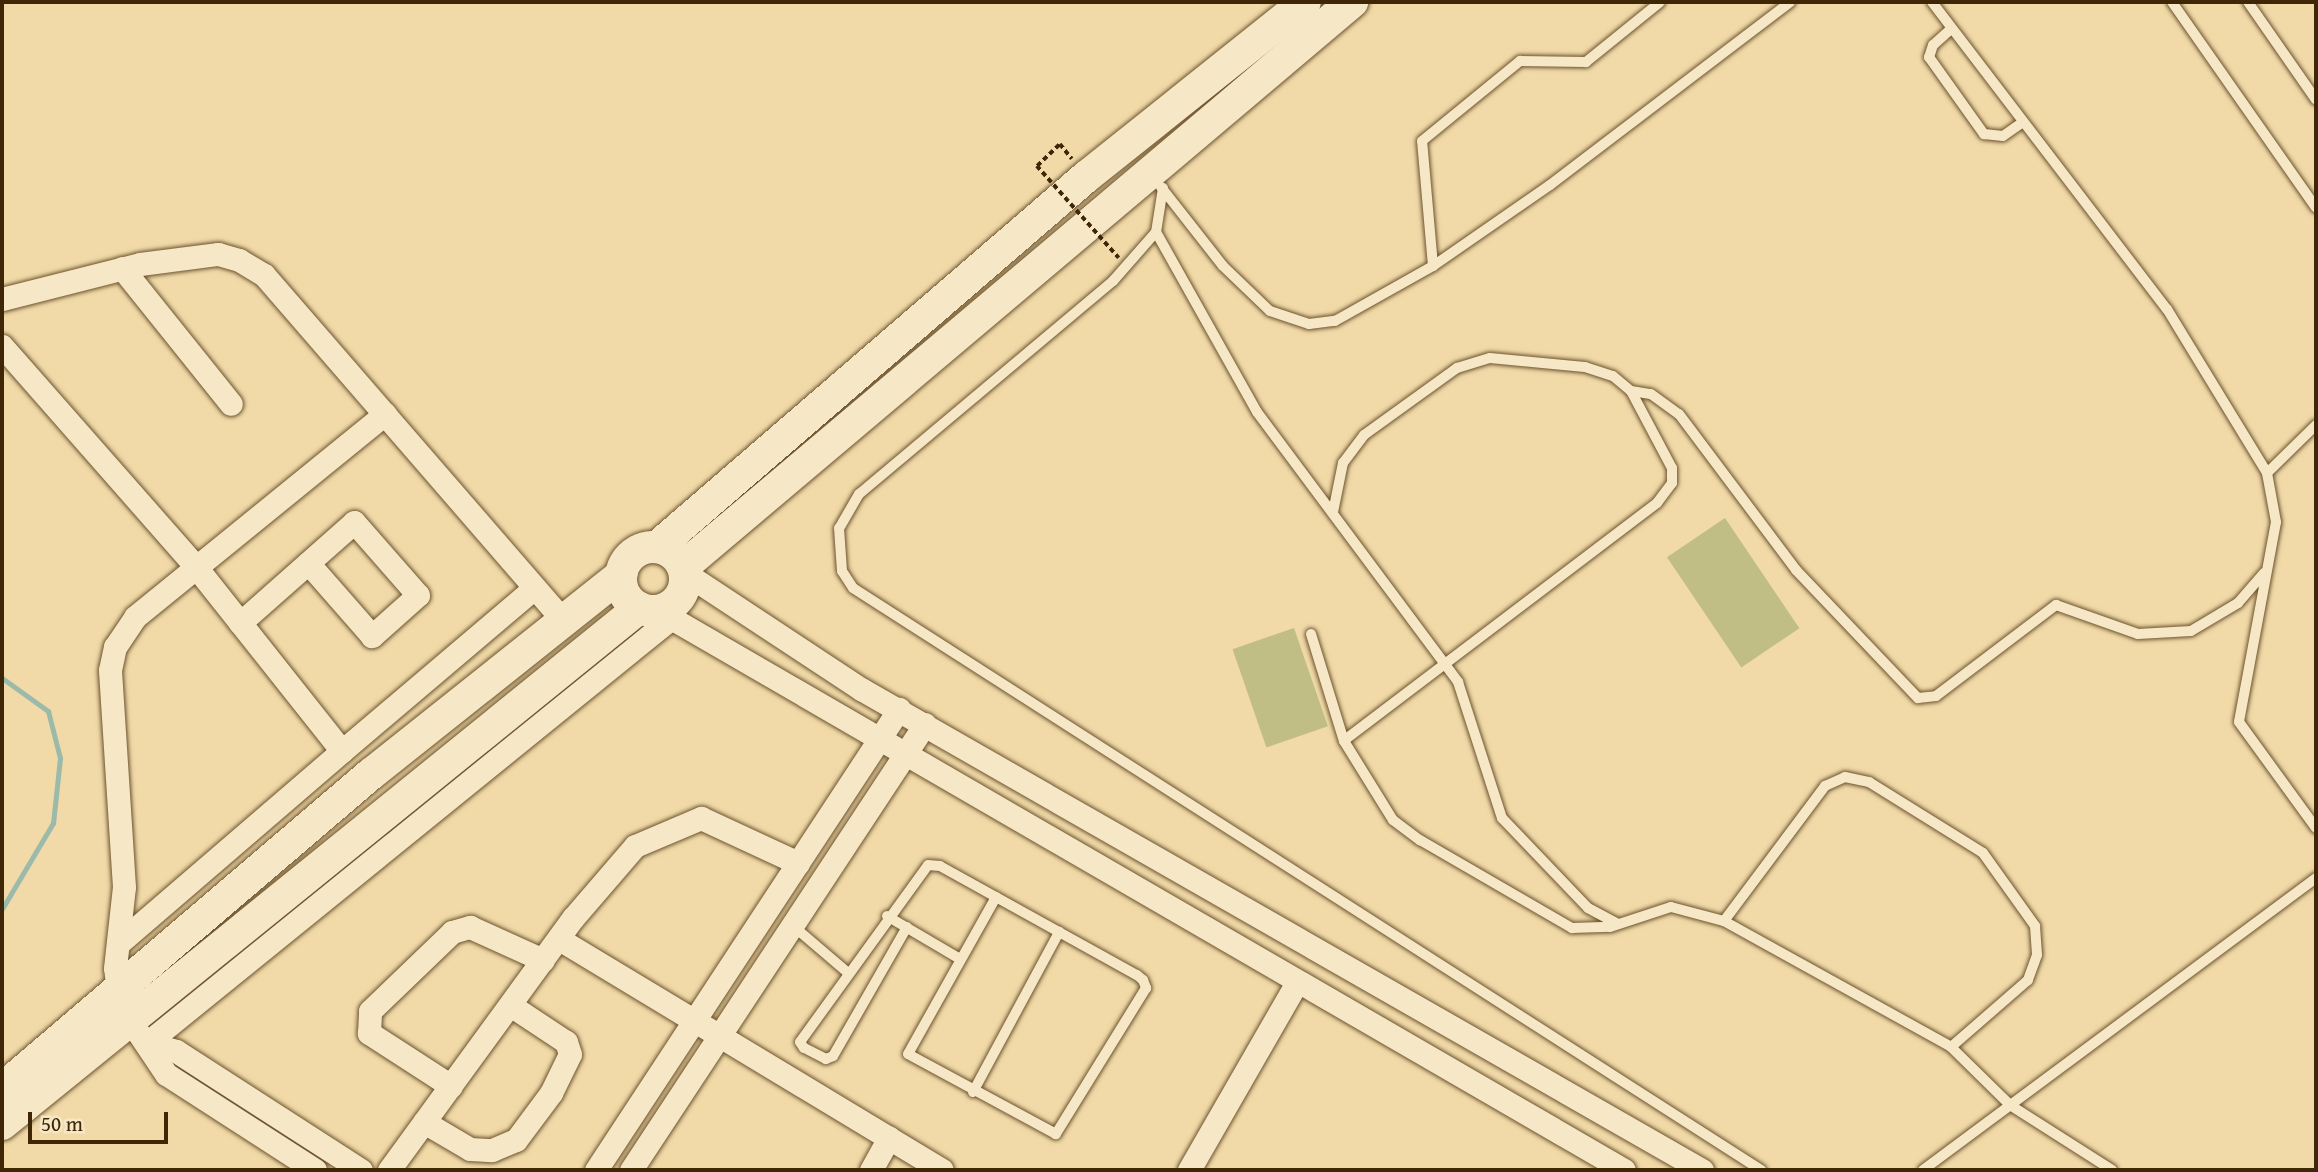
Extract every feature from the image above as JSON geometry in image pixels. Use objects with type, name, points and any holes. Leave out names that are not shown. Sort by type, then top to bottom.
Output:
[{"type":"main road","points":[[2,1089],[561,618],[621,575],[638,551],[657,547],[1086,177],[1305,2]]},
{"type":"main road","points":[[2,1124],[138,1033],[656,613],[676,602],[684,570],[1158,182],[1352,2]]},
{"type":"main road","points":[[657,547],[684,570]]},
{"type":"main road","points":[[621,575],[624,594],[656,613]]},
{"type":"street","points":[[2,299],[122,268],[218,254],[239,260],[264,275],[561,618]]},
{"type":"street","points":[[122,268],[231,404]]},
{"type":"street","points":[[2,346],[196,567],[341,751]]},
{"type":"street","points":[[316,1170],[166,1074],[138,1033],[116,993],[124,887],[111,659],[127,626],[385,414]]},
{"type":"street","points":[[240,623],[354,522],[418,595],[372,636],[308,563]]},
{"type":"street","points":[[684,570],[925,724],[1702,1170]]},
{"type":"street","points":[[119,943],[534,588]]},
{"type":"street","points":[[656,613],[1623,1170]]},
{"type":"street","points":[[597,1170],[690,1021],[900,709]]},
{"type":"street","points":[[631,1170],[719,1041],[925,724]]},
{"type":"street","points":[[389,1170],[543,960],[635,846],[660,841],[687,821],[717,822],[798,863]]},
{"type":"street","points":[[451,1086],[369,1032],[370,1011],[452,932],[470,927],[543,960]]},
{"type":"street","points":[[559,939],[719,1041],[942,1170]]},
{"type":"street","points":[[1189,1170],[1296,984]]},
{"type":"street","points":[[424,1122],[470,1149],[492,1150],[516,1140],[544,1102],[570,1054],[566,1042],[510,1005]]},
{"type":"street","points":[[138,1033],[176,1051],[360,1170]]},
{"type":"street","points":[[871,1170],[889,1138]]},
{"type":"lane","points":[[1433,266],[1422,141],[1520,61],[1586,62],[1660,2]]},
{"type":"lane","points":[[1158,182],[1223,266],[1270,312],[1291,320],[1335,321],[1433,266],[1790,2]]},
{"type":"lane","points":[[1932,2],[2198,354],[2266,473],[2276,505],[2268,568],[2239,722],[2316,828]]},
{"type":"lane","points":[[2172,2],[2316,208]]},
{"type":"lane","points":[[2248,2],[2316,100]]},
{"type":"lane","points":[[1951,29],[1929,57],[1984,134],[2003,135],[2023,122]]},
{"type":"lane","points":[[1158,182],[1156,232],[1257,412],[1447,665],[1510,831],[1588,908],[1618,924]]},
{"type":"lane","points":[[1156,232],[1113,281],[859,494],[839,528],[842,571],[853,588],[1761,1170]]},
{"type":"lane","points":[[1332,512],[1343,463],[1364,435],[1457,368],[1490,358],[1528,358],[1600,370],[1631,391],[1651,394],[1679,414],[1796,570],[1918,698],[1936,696],[2056,605],[2138,634],[2191,631],[2238,603],[2268,568]]},
{"type":"lane","points":[[1345,741],[1447,665],[1668,491],[1670,460],[1631,391]]},
{"type":"lane","points":[[2266,473],[2316,425]]},
{"type":"lane","points":[[1311,634],[1345,741],[1393,820],[1420,840],[1557,923],[1587,930],[1671,908],[1724,921],[1951,1047],[2010,1105],[2112,1170]]},
{"type":"lane","points":[[1724,921],[1825,786],[1845,777],[1869,782],[1983,853],[2035,926],[2037,955],[2028,980],[1951,1047]]},
{"type":"lane","points":[[907,927],[826,1059],[800,1042],[887,916],[928,865],[996,897],[1138,975],[1146,988],[1064,1129],[1044,1130],[908,1054],[996,897]]},
{"type":"lane","points":[[1923,1170],[2316,878]]},
{"type":"lane","points":[[887,916],[960,959]]},
{"type":"lane","points":[[792,925],[848,972]]},
{"type":"lane","points":[[972,1092],[1059,932]]},
{"type":"path","points":[[1060,144],[1037,166],[1119,258]]},
{"type":"shaded area","points":[[1725,518],[1799,628],[1741,667],[1667,557]]},
{"type":"shaded area","points":[[1294,628],[1328,726],[1266,747],[1233,649]]},
{"type":"waterway","points":[[2,678],[48,711],[60,758],[53,823],[2,909]]}]
